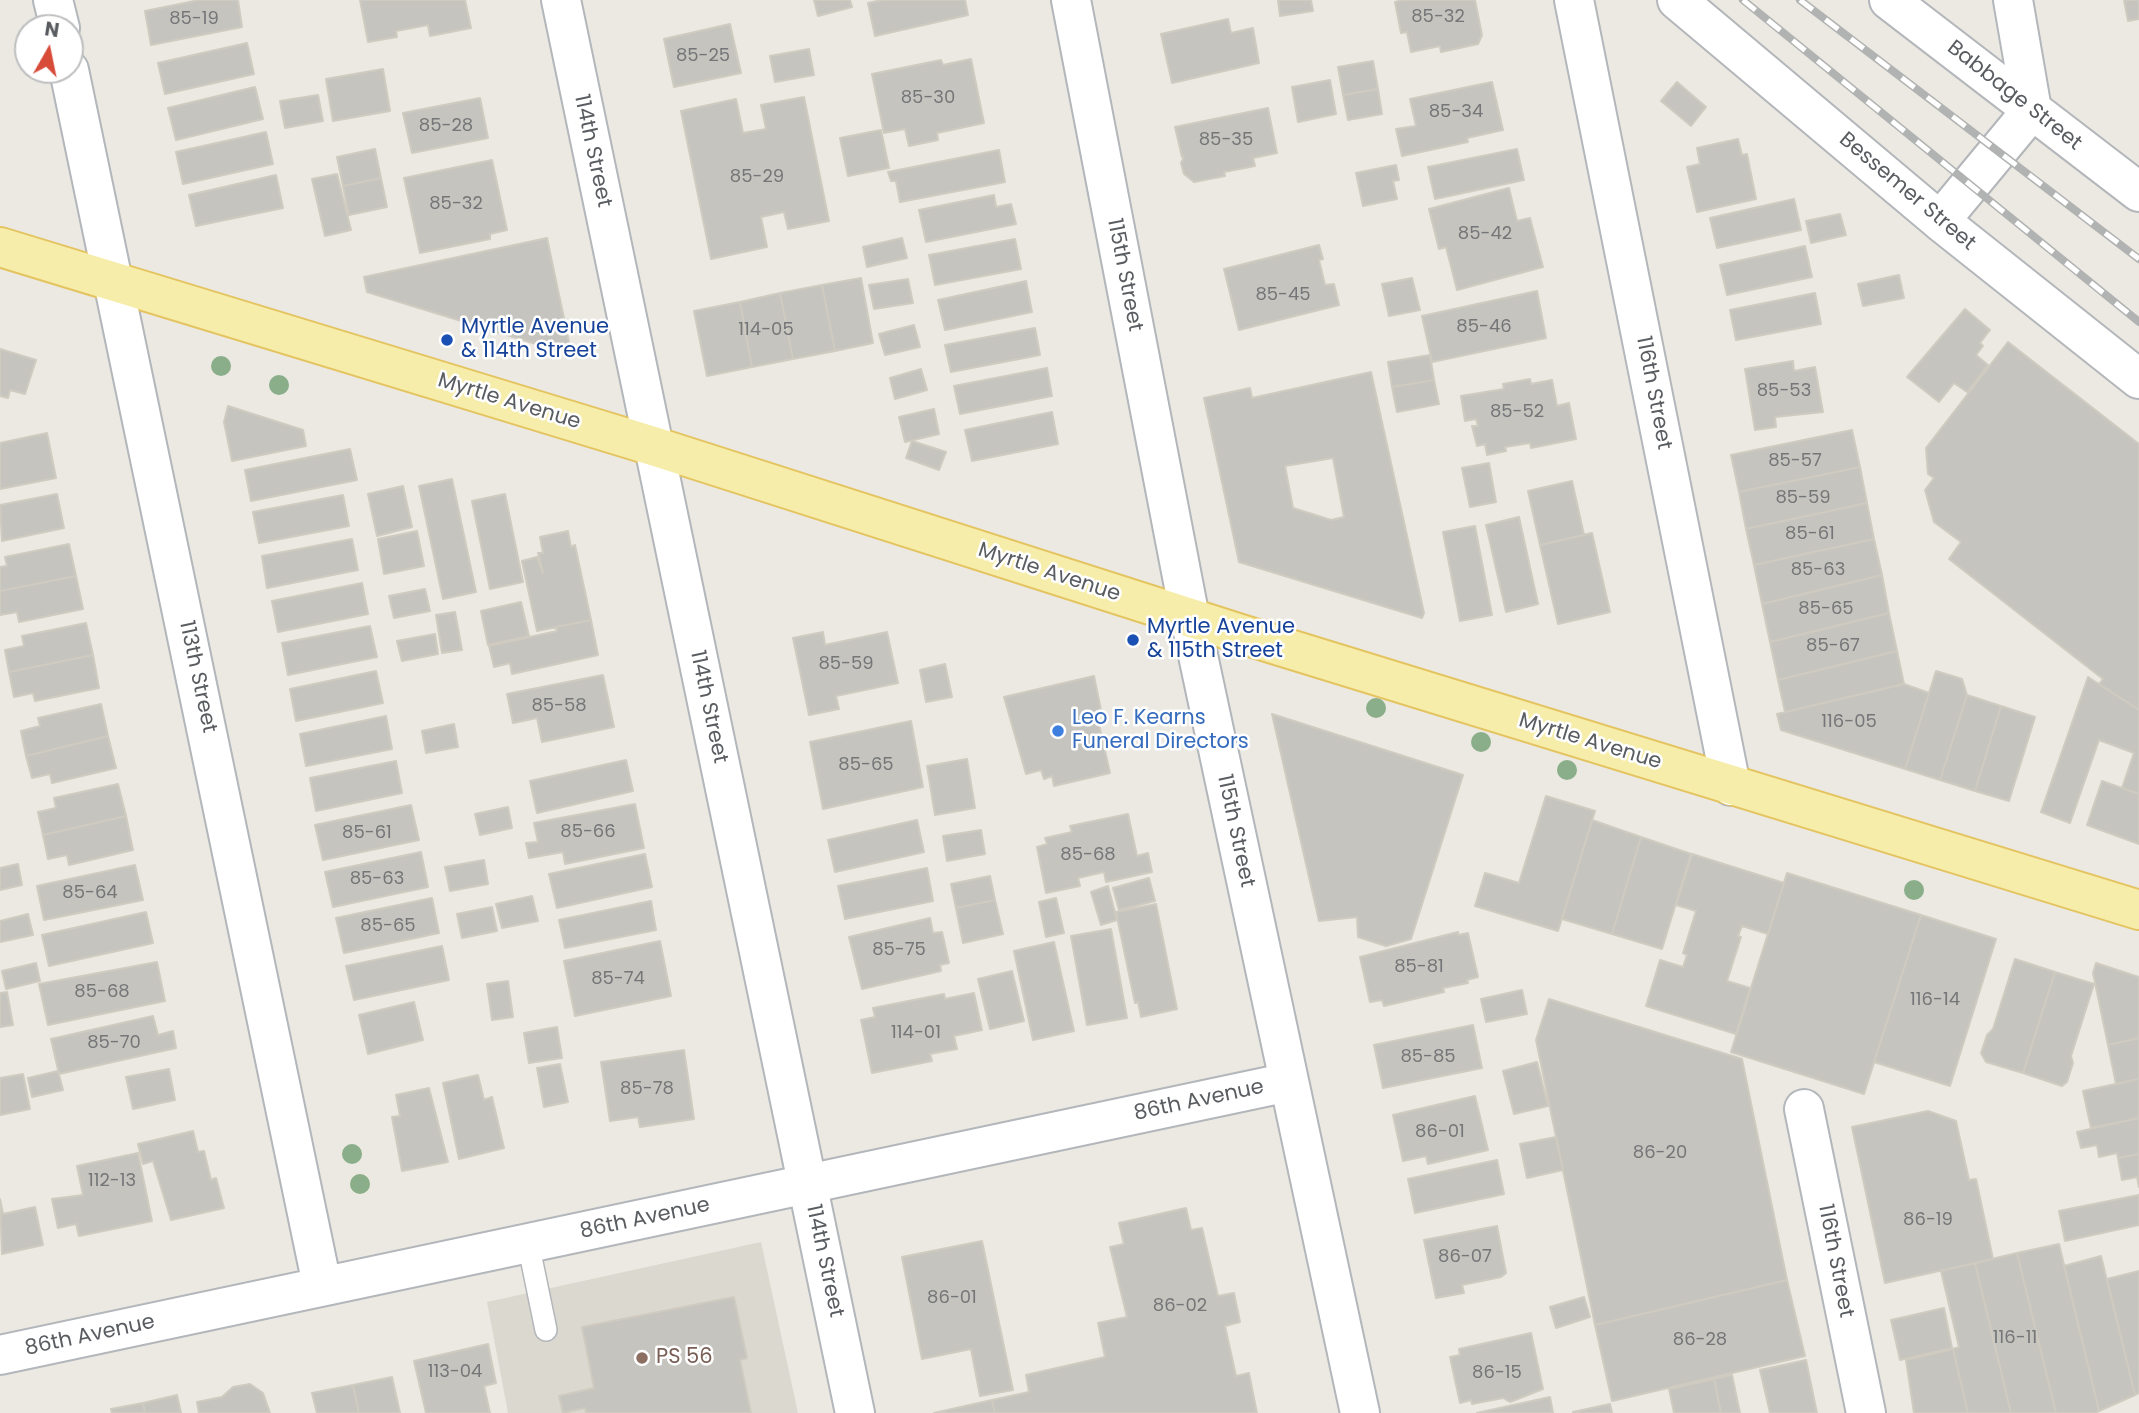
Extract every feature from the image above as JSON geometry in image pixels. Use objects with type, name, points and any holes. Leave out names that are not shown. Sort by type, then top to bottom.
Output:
[{"type":"main road","name":"Myrtle Avenue","points":[[0,247],[653,446],[1190,618],[2139,910]]},
{"type":"street","name":"114th Street","points":[[561,0],[855,1413]]},
{"type":"street","name":"115th Street","points":[[1071,0],[1190,618],[1360,1413]]},
{"type":"street","name":"116th Street","points":[[1574,0],[1731,786]]},
{"type":"street","name":"Bessemer Street","points":[[1677,0],[1940,220],[2139,379]]},
{"type":"street","name":"Babbage Street","points":[[1889,0],[2139,192]]},
{"type":"street","points":[[1940,220],[2032,110],[2013,0]]},
{"type":"street","name":"113th Street","points":[[72,84],[116,283],[323,1285]]},
{"type":"street","name":"86th Avenue","points":[[0,1355],[1289,1082]]},
{"type":"street","name":"116th Street","points":[[1804,1110],[1866,1413]]},
{"type":"lane","points":[[528,1243],[547,1330]]},
{"type":"shaded area","name":"PS 56","points":[[761,1242],[798,1413],[508,1413],[487,1302]]},
{"type":"building","points":[[199,0],[238,0],[242,27],[151,45],[145,11]]},
{"type":"building","points":[[360,0],[465,0],[471,28],[430,36],[428,25],[396,31],[397,37],[368,42]]},
{"type":"building","points":[[814,0],[850,0],[852,7],[818,16]]},
{"type":"building","points":[[882,0],[965,0],[968,15],[875,36],[868,3]]},
{"type":"building","points":[[1278,0],[1311,0],[1313,11],[1280,16]]},
{"type":"building","points":[[1475,0],[1482,35],[1478,44],[1441,52],[1440,46],[1411,52],[1407,32],[1401,33],[1395,2]]},
{"type":"building","points":[[2124,0],[2139,0],[2139,19],[2128,21]]},
{"type":"building","points":[[1228,19],[1231,33],[1253,28],[1259,63],[1172,83],[1161,34]]},
{"type":"building","points":[[730,24],[741,73],[674,87],[664,39]]},
{"type":"building","points":[[247,43],[254,74],[165,94],[158,63]]},
{"type":"building","points":[[809,49],[814,75],[775,82],[770,56]]},
{"type":"building","points":[[971,59],[984,123],[937,133],[938,140],[909,146],[905,129],[884,133],[872,74],[941,60],[943,65]]},
{"type":"building","points":[[1373,61],[1378,89],[1343,95],[1338,67]]},
{"type":"building","points":[[383,69],[390,111],[333,121],[326,79]]},
{"type":"building","points":[[1330,80],[1336,114],[1298,122],[1292,87]]},
{"type":"building","points":[[1492,82],[1503,130],[1467,138],[1468,142],[1402,156],[1396,129],[1416,126],[1410,99]]},
{"type":"building","points":[[1677,82],[1706,107],[1691,126],[1661,101]]},
{"type":"building","points":[[255,87],[263,119],[176,140],[168,108]]},
{"type":"building","points":[[1378,89],[1382,114],[1348,120],[1343,95]]},
{"type":"building","points":[[318,95],[323,121],[285,128],[280,101]]},
{"type":"building","points":[[804,97],[829,221],[788,229],[784,212],[761,217],[767,247],[711,259],[681,111],[736,99],[743,133],[766,129],[761,105]]},
{"type":"building","points":[[480,98],[488,138],[412,153],[403,113]]},
{"type":"building","points":[[1268,108],[1277,153],[1253,158],[1255,166],[1224,172],[1225,176],[1194,182],[1184,174],[1181,163],[1184,157],[1175,127]]},
{"type":"building","points":[[881,130],[889,168],[848,176],[840,138]]},
{"type":"building","points":[[266,132],[273,164],[183,184],[176,152]]},
{"type":"building","points":[[1738,139],[1742,155],[1747,154],[1756,199],[1697,212],[1687,167],[1700,164],[1697,148]]},
{"type":"building","points":[[375,149],[381,178],[343,186],[337,157]]},
{"type":"building","points":[[1517,149],[1524,180],[1435,199],[1428,167]]},
{"type":"building","points":[[999,150],[1005,182],[900,202],[896,181],[891,181],[888,172]]},
{"type":"building","points":[[492,160],[507,230],[490,234],[490,239],[420,253],[404,178]]},
{"type":"building","points":[[1396,165],[1399,180],[1393,181],[1397,199],[1363,206],[1356,173]]},
{"type":"building","points":[[337,174],[351,230],[325,236],[312,179]]},
{"type":"building","points":[[276,175],[283,208],[196,226],[189,195]]},
{"type":"building","points":[[381,178],[387,207],[349,215],[343,186]]},
{"type":"building","points":[[1509,188],[1517,221],[1530,218],[1543,267],[1457,290],[1446,247],[1439,249],[1429,209]]},
{"type":"building","points":[[994,195],[996,207],[1011,204],[1016,224],[926,242],[919,210]]},
{"type":"building","points":[[1794,199],[1801,230],[1717,248],[1710,218]]},
{"type":"building","points":[[1840,214],[1846,235],[1811,243],[1806,221]]},
{"type":"building","points":[[547,238],[569,342],[562,352],[367,292],[364,277]]},
{"type":"building","points":[[902,238],[907,258],[867,267],[863,247]]},
{"type":"building","points":[[1015,239],[1021,269],[935,285],[929,255]]},
{"type":"building","points":[[1319,245],[1323,259],[1319,260],[1325,285],[1334,284],[1339,305],[1239,330],[1224,269]]},
{"type":"building","points":[[1805,246],[1812,277],[1727,295],[1720,265]]},
{"type":"building","points":[[1899,275],[1904,298],[1863,306],[1858,284]]},
{"type":"building","points":[[861,278],[873,343],[835,351],[822,285]]},
{"type":"building","points":[[1412,278],[1420,310],[1389,316],[1382,284]]},
{"type":"building","points":[[908,279],[913,303],[874,309],[869,285]]},
{"type":"building","points":[[1026,281],[1032,312],[945,330],[938,300]]},
{"type":"building","points":[[822,285],[835,351],[793,359],[780,293]]},
{"type":"building","points":[[1537,291],[1546,338],[1432,362],[1422,316]]},
{"type":"building","points":[[780,293],[793,359],[752,367],[740,302]]},
{"type":"building","points":[[1815,293],[1821,324],[1736,340],[1730,310]]},
{"type":"building","points":[[740,302],[752,367],[707,376],[694,311]]},
{"type":"building","points":[[1965,309],[1990,330],[1980,343],[1983,346],[1976,355],[1988,365],[1967,392],[1954,383],[1939,402],[1907,377]]},
{"type":"building","points":[[914,325],[920,347],[885,355],[879,334]]},
{"type":"building","points":[[1035,328],[1040,355],[951,372],[945,345]]},
{"type":"building","points":[[2008,342],[2139,444],[2139,710],[2099,684],[2103,679],[1949,559],[1961,542],[1934,522],[1925,490],[1934,478],[1928,474],[1926,448]]},
{"type":"building","points":[[0,349],[36,360],[25,394],[10,390],[8,398],[0,396]]},
{"type":"building","points":[[1430,355],[1434,380],[1392,387],[1388,362]]},
{"type":"building","points":[[1793,361],[1794,371],[1815,367],[1823,412],[1775,417],[1776,427],[1755,430],[1745,369]]},
{"type":"building","points":[[1047,368],[1052,396],[960,414],[954,386]]},
{"type":"building","points":[[921,369],[927,390],[895,399],[890,378]]},
{"type":"building","points":[[1371,372],[1424,613],[1422,618],[1239,562],[1204,398],[1250,388],[1252,398]],"holes":[[[1333,458],[1344,517],[1331,520],[1293,508],[1285,466]]]},
{"type":"building","points":[[1530,379],[1531,384],[1552,380],[1557,406],[1569,403],[1576,439],[1531,448],[1530,443],[1505,447],[1506,451],[1487,455],[1485,444],[1477,446],[1472,426],[1478,426],[1476,419],[1465,421],[1461,396],[1504,389],[1503,384]]},
{"type":"building","points":[[1434,380],[1439,404],[1397,412],[1392,387]]},
{"type":"building","points":[[228,406],[303,430],[306,446],[232,461],[224,422]]},
{"type":"building","points":[[934,409],[939,434],[905,442],[899,417]]},
{"type":"building","points":[[1052,412],[1058,444],[972,461],[965,430]]},
{"type":"building","points":[[1852,430],[1860,467],[1739,492],[1731,455]]},
{"type":"building","points":[[47,433],[56,478],[0,489],[0,443]]},
{"type":"building","points":[[912,441],[946,452],[939,470],[906,458]]},
{"type":"building","points":[[350,449],[357,480],[251,501],[245,470]]},
{"type":"building","points":[[1489,463],[1496,502],[1470,507],[1462,468]]},
{"type":"building","points":[[1860,467],[1867,503],[1746,529],[1739,492]]},
{"type":"building","points":[[452,479],[476,592],[443,599],[419,486]]},
{"type":"building","points":[[1572,481],[1584,535],[1540,545],[1528,491]]},
{"type":"building","points":[[403,486],[412,527],[377,536],[368,494]]},
{"type":"building","points":[[57,494],[64,528],[2,541],[0,505]]},
{"type":"building","points":[[505,494],[523,582],[490,589],[472,501]]},
{"type":"building","points":[[343,495],[349,526],[259,543],[253,512]]},
{"type":"building","points":[[1867,503],[1874,539],[1754,565],[1746,529]]},
{"type":"building","points":[[1519,517],[1538,604],[1506,612],[1486,525]]},
{"type":"building","points":[[1475,526],[1492,615],[1460,621],[1443,532]]},
{"type":"building","points":[[417,531],[424,566],[384,574],[378,539]]},
{"type":"building","points":[[568,531],[571,547],[575,545],[591,620],[537,631],[522,561],[537,557],[543,573],[538,553],[543,553],[540,537]]},
{"type":"building","points":[[1592,533],[1610,612],[1558,624],[1540,545]]},
{"type":"building","points":[[352,539],[358,570],[267,588],[262,556]]},
{"type":"building","points":[[1874,539],[1882,575],[1762,604],[1754,565]]},
{"type":"building","points":[[69,544],[76,576],[0,591],[0,567],[7,566],[5,557]]},
{"type":"building","points":[[1882,575],[1889,613],[1770,642],[1762,604]]},
{"type":"building","points":[[76,576],[83,609],[19,622],[17,612],[0,615],[0,591]]},
{"type":"building","points":[[362,583],[368,614],[278,632],[272,601]]},
{"type":"building","points":[[425,589],[430,611],[394,618],[389,596]]},
{"type":"building","points":[[521,602],[529,636],[488,645],[481,611]]},
{"type":"building","points":[[455,612],[462,650],[442,653],[436,615]]},
{"type":"building","points":[[1889,613],[1897,651],[1778,680],[1770,642]]},
{"type":"building","points":[[591,620],[598,655],[512,674],[510,663],[494,667],[489,646],[557,631],[556,627]]},
{"type":"building","points":[[86,623],[93,655],[9,672],[5,650],[24,646],[22,636]]},
{"type":"building","points":[[370,626],[377,657],[288,675],[282,643]]},
{"type":"building","points":[[823,632],[825,645],[887,632],[898,683],[836,696],[839,709],[809,715],[793,638]]},
{"type":"building","points":[[435,634],[438,654],[402,661],[397,641]]},
{"type":"building","points":[[1897,651],[1904,684],[1785,712],[1778,680]]},
{"type":"building","points":[[93,655],[99,688],[35,701],[33,693],[14,697],[9,672]]},
{"type":"building","points":[[945,664],[952,697],[926,702],[920,670]]},
{"type":"building","points":[[376,671],[383,703],[296,721],[290,689]]},
{"type":"building","points":[[1936,671],[1962,679],[1967,695],[1940,780],[1905,769]]},
{"type":"building","points":[[603,675],[614,727],[542,742],[537,718],[513,723],[507,694]]},
{"type":"building","name":"Leo F. Kearns Funeral Directors","points":[[1094,676],[1101,710],[1096,711],[1110,773],[1054,786],[1052,776],[1044,779],[1041,770],[1026,774],[1004,697]]},
{"type":"building","points":[[2088,677],[2139,710],[2139,794],[2122,788],[2134,753],[2099,740],[2070,823],[2041,812]]},
{"type":"building","points":[[1904,684],[1929,693],[1905,769],[1781,730],[1777,714]]},
{"type":"building","points":[[1967,695],[2001,706],[1975,791],[1940,780]]},
{"type":"building","points":[[101,704],[108,736],[26,756],[21,731],[40,726],[38,718]]},
{"type":"building","points":[[2001,706],[2035,717],[2009,801],[1975,791]]},
{"type":"building","points":[[1272,714],[1463,775],[1411,939],[1386,946],[1358,937],[1357,917],[1319,921]]},
{"type":"building","points":[[386,716],[392,749],[306,766],[300,734]]},
{"type":"building","points":[[911,721],[923,787],[823,809],[810,742]]},
{"type":"building","points":[[454,724],[458,747],[426,753],[422,731]]},
{"type":"building","points":[[108,736],[116,768],[52,783],[50,774],[32,778],[26,756]]},
{"type":"building","points":[[967,759],[975,808],[935,815],[927,766]]},
{"type":"building","points":[[626,760],[633,791],[537,813],[530,781]]},
{"type":"building","points":[[396,761],[402,793],[316,811],[310,778]]},
{"type":"building","points":[[2102,781],[2139,794],[2139,844],[2087,825]]},
{"type":"building","points":[[118,784],[126,816],[43,835],[38,812],[56,808],[54,798]]},
{"type":"building","points":[[1546,796],[1595,811],[1558,931],[1475,906],[1485,873],[1519,883]]},
{"type":"building","points":[[635,804],[644,848],[565,864],[563,852],[529,858],[526,843],[538,842],[534,823]]},
{"type":"building","points":[[411,805],[419,840],[323,860],[315,825]]},
{"type":"building","points":[[508,807],[512,828],[480,835],[475,814]]},
{"type":"building","points":[[1128,814],[1137,856],[1148,853],[1152,872],[1106,882],[1104,872],[1078,878],[1080,886],[1046,893],[1037,847],[1047,844],[1045,838],[1072,832],[1070,826]]},
{"type":"building","points":[[126,816],[133,850],[69,865],[67,855],[48,859],[43,835]]},
{"type":"building","points":[[917,820],[924,852],[835,872],[828,840]]},
{"type":"building","points":[[1592,820],[1641,837],[1612,934],[1562,919]]},
{"type":"building","points":[[981,830],[985,854],[947,861],[943,836]]},
{"type":"building","points":[[1641,837],[1691,854],[1662,949],[1612,934]]},
{"type":"building","points":[[421,852],[428,887],[333,907],[325,872]]},
{"type":"building","points":[[645,854],[652,887],[557,908],[549,874]]},
{"type":"building","points":[[1692,854],[1784,883],[1768,934],[1742,926],[1738,936],[1741,937],[1727,981],[1750,988],[1736,1034],[1646,1006],[1660,960],[1683,967],[1687,955],[1683,953],[1696,911],[1676,905]]},
{"type":"building","points":[[484,860],[488,884],[450,891],[445,867]]},
{"type":"building","points":[[18,864],[22,885],[0,890],[0,868]]},
{"type":"building","points":[[135,865],[143,900],[44,920],[37,886]]},
{"type":"building","points":[[927,868],[933,901],[845,919],[838,886]]},
{"type":"building","points":[[1787,873],[1921,915],[1864,1094],[1731,1052]]},
{"type":"building","points":[[990,876],[995,900],[956,908],[951,884]]},
{"type":"building","points":[[1149,878],[1155,901],[1119,910],[1113,888]]},
{"type":"building","points":[[1108,886],[1117,920],[1101,925],[1091,892]]},
{"type":"building","points":[[532,896],[538,921],[502,928],[496,904]]},
{"type":"building","points":[[432,898],[439,933],[344,953],[336,918]]},
{"type":"building","points":[[1056,898],[1064,933],[1046,937],[1039,902]]},
{"type":"building","points":[[995,900],[1003,934],[963,943],[956,908]]},
{"type":"building","points":[[651,901],[656,930],[565,948],[559,920]]},
{"type":"building","points":[[1156,904],[1177,1009],[1141,1017],[1138,1002],[1135,1003],[1116,912]]},
{"type":"building","points":[[492,907],[497,931],[462,938],[457,914]]},
{"type":"building","points":[[146,912],[153,943],[49,966],[42,935]]},
{"type":"building","points":[[28,914],[33,935],[0,942],[0,921]]},
{"type":"building","points":[[1921,915],[1996,939],[1950,1086],[1874,1062]]},
{"type":"building","points":[[930,918],[933,933],[942,932],[949,963],[940,965],[941,971],[862,989],[849,937]]},
{"type":"building","points":[[1111,929],[1127,1018],[1087,1025],[1071,936]]},
{"type":"building","points":[[1458,932],[1458,935],[1468,933],[1478,977],[1467,980],[1468,983],[1443,988],[1444,992],[1384,1006],[1382,1000],[1370,1002],[1360,957]]},
{"type":"building","points":[[660,941],[671,996],[575,1016],[564,961]]},
{"type":"building","points":[[1054,942],[1074,1031],[1033,1040],[1014,951]]},
{"type":"building","points":[[442,946],[449,980],[354,1000],[346,966]]},
{"type":"building","points":[[2015,959],[2055,972],[2023,1073],[1986,1062],[1981,1053],[1987,1035],[1993,1029]]},
{"type":"building","points":[[157,962],[165,1001],[48,1025],[39,984]]},
{"type":"building","points":[[36,963],[40,981],[6,989],[2,971]]},
{"type":"building","points":[[2096,963],[2139,977],[2139,1038],[2108,1045],[2093,973]]},
{"type":"building","points":[[1012,971],[1024,1021],[990,1029],[978,979]]},
{"type":"building","points":[[2055,972],[2094,984],[2071,1056],[2073,1063],[2067,1082],[2062,1086],[2023,1073]]},
{"type":"building","points":[[508,981],[513,1017],[492,1020],[487,984]]},
{"type":"building","points":[[1522,990],[1527,1014],[1486,1022],[1481,999]]},
{"type":"building","points":[[7,992],[13,1025],[0,1027],[0,993]]},
{"type":"building","points":[[974,993],[982,1030],[954,1036],[957,1049],[930,1054],[932,1061],[872,1073],[861,1020],[875,1017],[873,1008],[944,994],[945,999]]},
{"type":"building","points":[[1549,999],[1742,1059],[1787,1280],[1595,1325],[1536,1040]]},
{"type":"building","points":[[414,1002],[423,1040],[368,1054],[359,1015]]},
{"type":"building","points":[[153,1016],[158,1035],[173,1031],[176,1048],[59,1074],[51,1039]]},
{"type":"building","points":[[1473,1025],[1482,1068],[1383,1088],[1374,1045]]},
{"type":"building","points":[[557,1027],[562,1058],[529,1063],[524,1033]]},
{"type":"building","points":[[2139,1038],[2139,1079],[2116,1084],[2108,1045]]},
{"type":"building","points":[[684,1050],[694,1119],[640,1127],[638,1117],[610,1121],[601,1062]]},
{"type":"building","points":[[1537,1062],[1548,1106],[1514,1114],[1503,1071]]},
{"type":"building","points":[[560,1064],[568,1102],[544,1107],[537,1068]]},
{"type":"building","points":[[169,1069],[175,1100],[133,1109],[126,1077]]},
{"type":"building","points":[[58,1071],[63,1090],[32,1097],[28,1078]]},
{"type":"building","points":[[23,1074],[30,1109],[0,1115],[0,1078]]},
{"type":"building","points":[[478,1075],[484,1100],[492,1097],[504,1148],[459,1159],[443,1083]]},
{"type":"building","points":[[2139,1079],[2139,1118],[2091,1128],[2083,1091]]},
{"type":"building","points":[[429,1088],[448,1162],[402,1171],[392,1117],[400,1116],[396,1095]]},
{"type":"building","points":[[1475,1096],[1488,1150],[1428,1164],[1426,1156],[1403,1161],[1393,1115]]},
{"type":"building","points":[[1928,1111],[1956,1121],[1969,1180],[1976,1179],[1993,1259],[1885,1283],[1852,1127]]},
{"type":"building","points":[[2139,1118],[2139,1154],[2118,1158],[2117,1153],[2099,1157],[2097,1145],[2081,1148],[2077,1132]]},
{"type":"building","points":[[193,1131],[198,1152],[204,1151],[211,1180],[216,1178],[224,1208],[171,1220],[153,1161],[143,1164],[138,1144]]},
{"type":"building","points":[[1556,1137],[1563,1170],[1527,1178],[1520,1144]]},
{"type":"building","points":[[138,1153],[152,1221],[79,1236],[76,1224],[58,1228],[52,1199],[83,1195],[77,1166]]},
{"type":"building","points":[[2139,1154],[2139,1187],[2137,1177],[2122,1180],[2118,1158]]},
{"type":"building","points":[[1497,1160],[1504,1194],[1415,1213],[1408,1179]]},
{"type":"building","points":[[2139,1195],[2139,1225],[2065,1241],[2059,1211]]},
{"type":"building","points":[[0,1199],[3,1214],[35,1207],[43,1245],[2,1254]]},
{"type":"building","points":[[1186,1208],[1191,1230],[1202,1228],[1218,1296],[1234,1293],[1240,1322],[1225,1326],[1236,1376],[1249,1373],[1257,1413],[995,1413],[992,1400],[1029,1392],[1026,1375],[1105,1357],[1098,1323],[1127,1317],[1110,1247],[1124,1244],[1119,1223]]},
{"type":"building","points":[[1497,1226],[1506,1273],[1501,1277],[1462,1285],[1464,1293],[1436,1298],[1424,1240]]},
{"type":"building","points":[[982,1241],[1013,1390],[980,1396],[971,1349],[922,1359],[902,1257]]},
{"type":"building","points":[[2059,1244],[2099,1411],[2095,1413],[2056,1413],[2017,1253]]},
{"type":"building","points":[[2017,1253],[2056,1413],[2011,1413],[1975,1263]]},
{"type":"building","points":[[2101,1256],[2135,1395],[2099,1411],[2064,1266]]},
{"type":"building","points":[[1975,1263],[2011,1413],[1968,1413],[1953,1349],[1959,1347],[1941,1271]]},
{"type":"building","points":[[2139,1271],[2139,1393],[2135,1395],[2107,1279]]},
{"type":"building","points":[[1787,1280],[1805,1356],[1612,1401],[1595,1325]]},
{"type":"building","points":[[734,1297],[747,1358],[740,1360],[751,1413],[586,1413],[585,1408],[563,1413],[559,1396],[594,1388],[582,1327]]},
{"type":"building","points":[[1584,1297],[1590,1317],[1556,1328],[1550,1307]]},
{"type":"building","points":[[1944,1308],[1952,1348],[1900,1360],[1891,1320]]},
{"type":"building","points":[[1531,1333],[1543,1389],[1510,1402],[1503,1398],[1472,1404],[1471,1400],[1460,1403],[1450,1357],[1460,1355],[1459,1349]]},
{"type":"building","points":[[488,1344],[496,1383],[484,1386],[490,1413],[426,1413],[414,1361]]},
{"type":"building","points":[[1953,1349],[1968,1413],[1914,1413],[1906,1360]]},
{"type":"building","points":[[1806,1360],[1817,1413],[1770,1413],[1760,1370]]},
{"type":"building","points":[[1732,1375],[1740,1413],[1721,1413],[1714,1379]]},
{"type":"building","points":[[392,1377],[400,1413],[359,1413],[353,1385]]},
{"type":"building","points":[[1714,1379],[1721,1413],[1674,1413],[1669,1389]]},
{"type":"building","points":[[250,1384],[263,1393],[270,1413],[199,1413],[197,1402],[222,1397],[233,1387]]},
{"type":"building","points":[[353,1385],[359,1413],[317,1413],[312,1393]]},
{"type":"building","points":[[177,1395],[181,1413],[145,1413],[143,1403]]},
{"type":"building","points":[[1550,1397],[1553,1413],[1477,1413]]},
{"type":"building","points":[[992,1400],[995,1413],[934,1413]]},
{"type":"building","points":[[143,1403],[145,1413],[112,1413],[111,1409]]},
{"type":"building","points":[[1610,1404],[1612,1413],[1573,1412]]},
{"type":"railway","points":[[1743,0],[2139,322]]},
{"type":"railway","points":[[1800,0],[2139,259]]},
{"type":"place","name":"Myrtle Avenue & 114th Street","points":[[447,340]]},
{"type":"place","name":"Myrtle Avenue & 115th Street","points":[[1133,640]]},
{"type":"place","name":"Leo F. Kearns Funeral Directors","points":[[1058,731]]},
{"type":"place","name":"PS 56","points":[[642,1358]]}]
